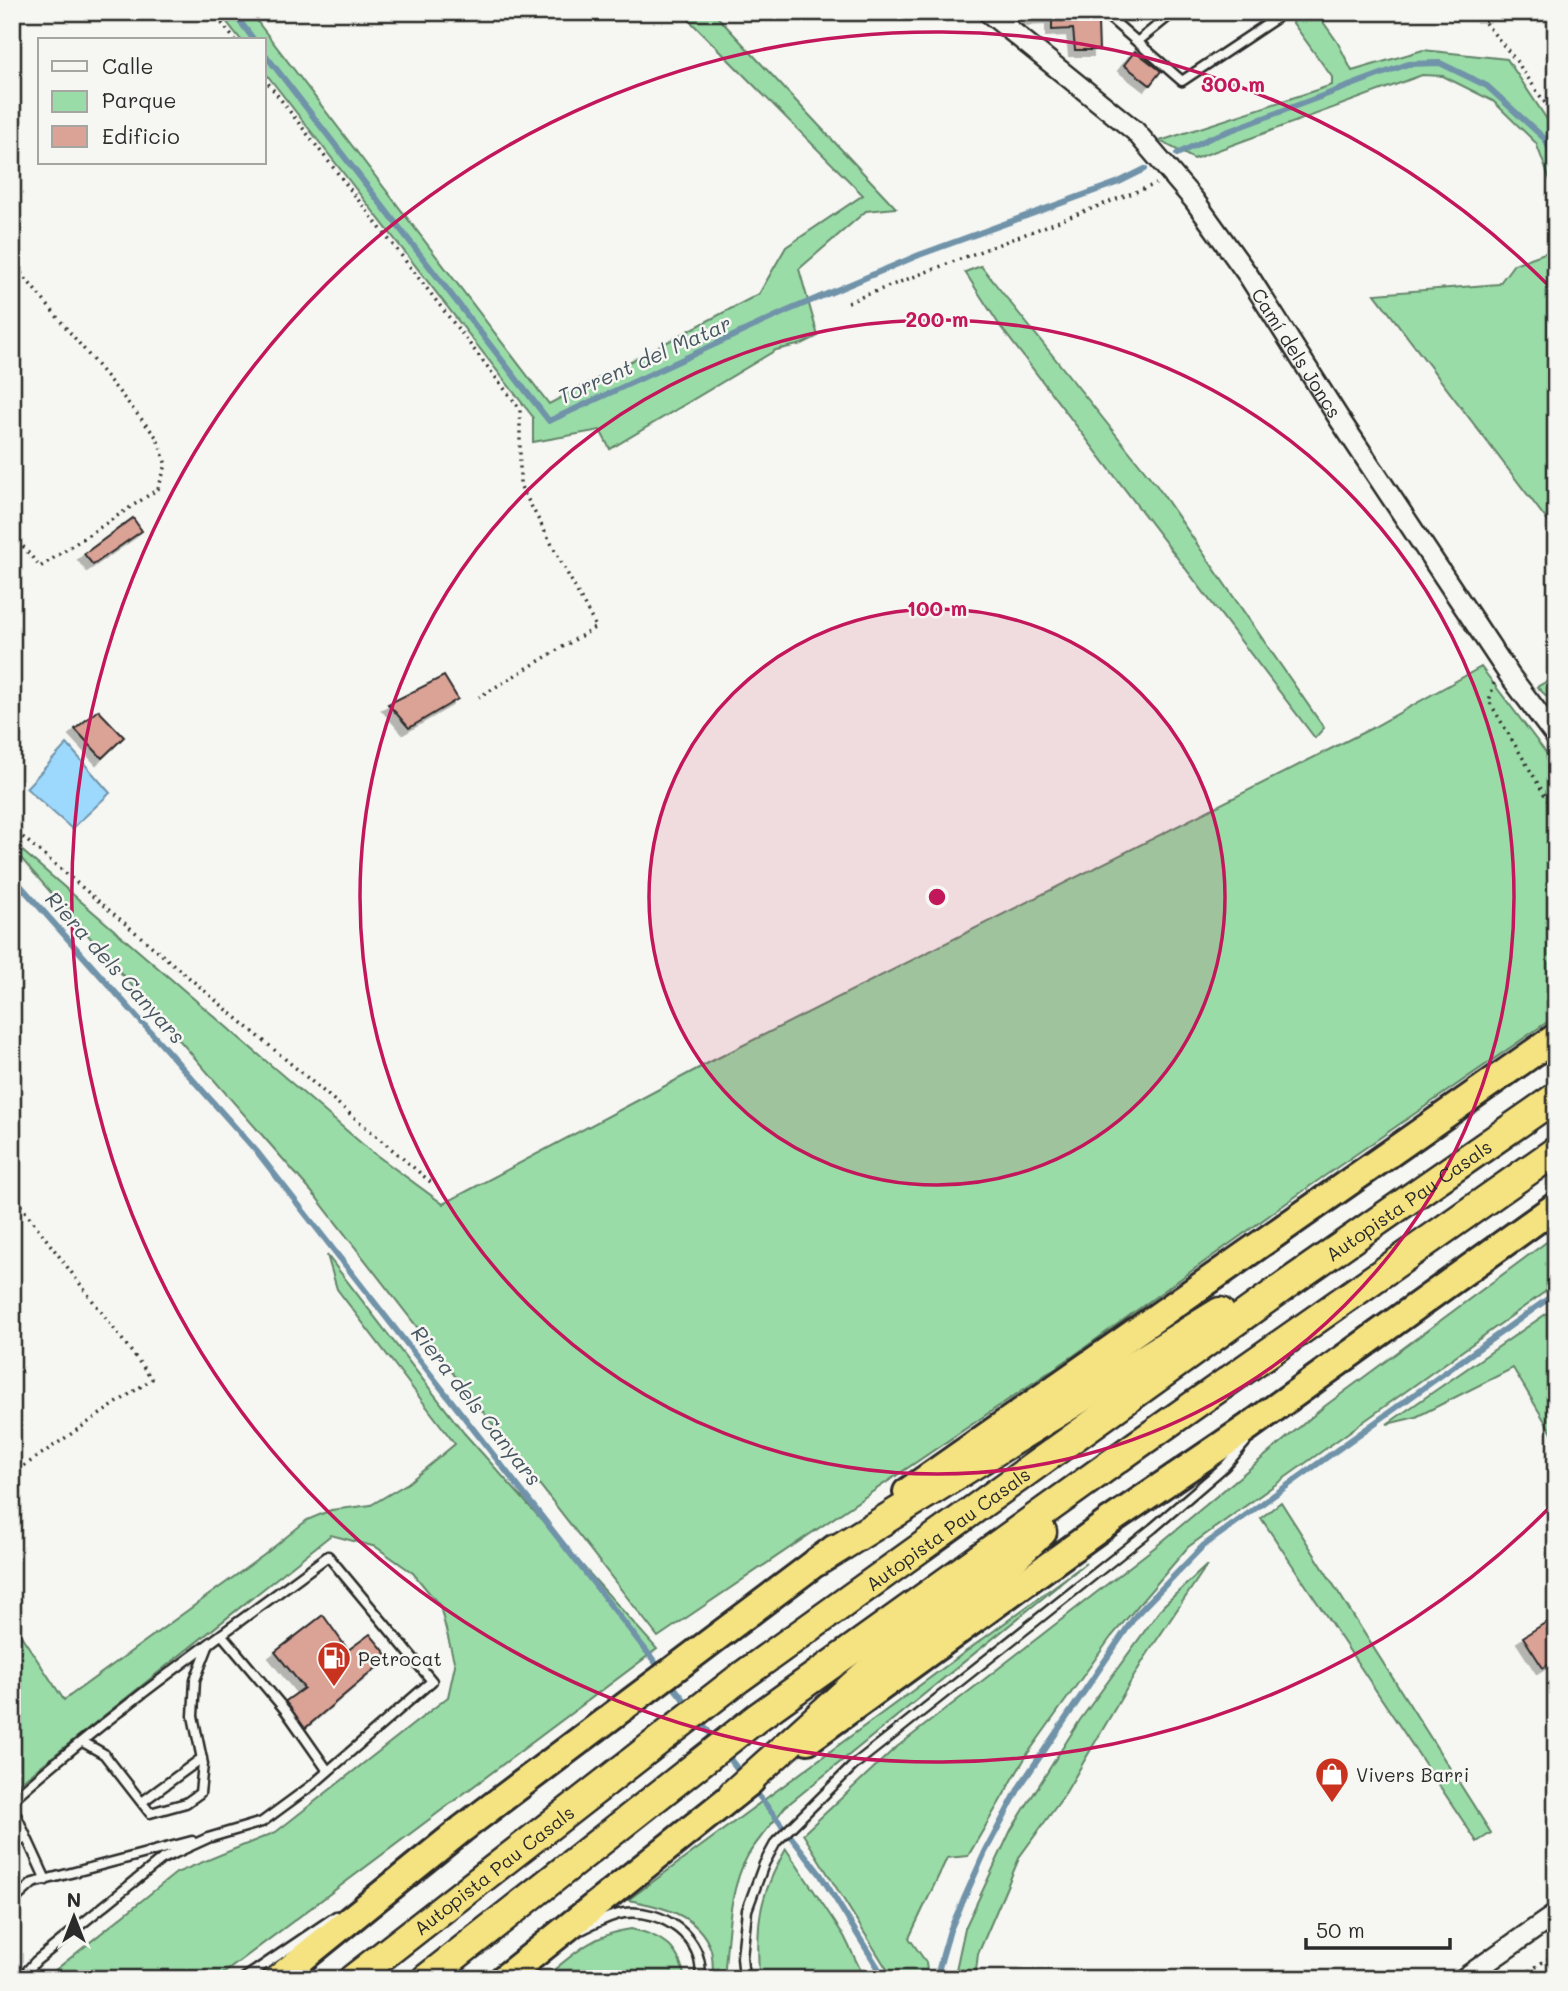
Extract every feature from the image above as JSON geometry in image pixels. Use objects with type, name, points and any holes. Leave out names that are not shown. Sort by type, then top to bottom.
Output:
[{"type":"highway","points":[[277,1979],[462,1829],[818,1561],[888,1505],[1556,1037]]},
{"type":"highway","name":"Autopista Pau Casals","points":[[353,1979],[746,1674],[1293,1280],[1556,1097]]},
{"type":"highway","points":[[426,1979],[768,1710],[1137,1445],[1556,1151]]},
{"type":"highway","points":[[503,1979],[793,1745],[1556,1206]]},
{"type":"highway","points":[[818,1561],[1231,1305],[1293,1280]]},
{"type":"highway","points":[[793,1745],[877,1664],[1015,1557],[1137,1445]]},
{"type":"street","name":"Camí dels Joncs","points":[[988,12],[1135,131],[1194,200],[1248,275],[1339,420],[1500,661],[1556,737]]},
{"type":"street","points":[[1463,1979],[1556,1914]]},
{"type":"lane","points":[[1103,12],[1182,81],[1275,19],[1269,12]]},
{"type":"lane","points":[[1137,42],[1174,12]]},
{"type":"lane","points":[[744,1979],[742,1957],[747,1910],[764,1864],[776,1842],[855,1764],[1153,1528],[1225,1466],[1270,1410]]},
{"type":"lane","points":[[12,1800],[209,1644],[328,1556],[432,1681],[328,1771],[262,1822],[33,1883],[12,1902]]},
{"type":"lane","points":[[222,1635],[285,1711],[328,1771]]},
{"type":"lane","points":[[83,1742],[104,1754],[150,1813],[186,1803],[200,1793],[203,1764],[193,1716],[195,1680],[209,1644]]},
{"type":"lane","points":[[142,1802],[202,1758]]},
{"type":"lane","points":[[12,1806],[46,1880]]},
{"type":"lane","points":[[359,1900],[462,1829]]},
{"type":"lane","points":[[12,1846],[25,1837]]},
{"type":"lane","points":[[20,1979],[36,1961],[162,1859],[208,1838]]},
{"type":"lane","points":[[243,1979],[347,1908]]},
{"type":"lane","points":[[534,1954],[606,1919],[624,1913],[642,1913],[670,1923],[691,1941],[699,1954],[700,1979]]},
{"type":"lane","points":[[1470,1979],[1487,1961]]},
{"type":"path","points":[[213,12],[233,38]]},
{"type":"path","points":[[1476,12],[1515,60],[1556,119]]},
{"type":"path","points":[[266,81],[520,409],[520,485],[596,627],[479,697]]},
{"type":"path","points":[[848,302],[1174,177]]},
{"type":"path","points":[[12,262],[157,438],[166,465],[158,489],[40,567],[12,533]]},
{"type":"path","points":[[1500,661],[1489,701],[1556,814]]},
{"type":"path","points":[[12,828],[433,1184]]},
{"type":"path","points":[[12,1194],[152,1379],[12,1474]]},
{"type":"path","points":[[1518,1979],[1556,1953]]},
{"type":"green space","points":[[219,12],[250,12],[549,404],[759,294],[786,247],[863,195],[681,12],[713,12],[896,208],[866,211],[799,269],[818,336],[802,344],[776,350],[610,449],[600,430],[533,442],[533,417],[266,74],[266,38],[239,38]]},
{"type":"green space","points":[[1285,12],[1316,12],[1338,43],[1352,71],[1423,50],[1507,59],[1556,133],[1556,196],[1536,143],[1493,101],[1443,76],[1422,75],[1194,159],[1160,141],[1332,85],[1332,77]]},
{"type":"green space","points":[[1556,249],[1556,532],[1375,294],[1499,284],[1514,264]]},
{"type":"green space","points":[[981,266],[1157,486],[1324,728],[1315,738],[1000,326],[965,272]]},
{"type":"green space","points":[[1481,667],[1556,766],[1556,1016],[1313,1184],[1073,1356],[658,1637],[316,1197],[12,848],[12,842],[368,1149],[443,1204],[712,1061],[1374,727]]},
{"type":"green space","points":[[1556,676],[1556,705],[1537,687]]},
{"type":"green space","points":[[1556,1235],[1556,1284],[1188,1547],[1111,1637],[1028,1753],[968,1856],[947,1858],[909,1938],[926,1962],[928,1979],[893,1979],[803,1834],[893,1750],[1159,1544],[1325,1406]]},
{"type":"green space","points":[[327,1255],[464,1433],[657,1649],[216,1979],[49,1979],[53,1972],[176,1873],[276,1832],[448,1697],[455,1665],[440,1606],[413,1573],[376,1547],[331,1535],[12,1789],[12,1622],[64,1700],[264,1555],[307,1520],[331,1510],[371,1505],[408,1483],[455,1444],[337,1289]]},
{"type":"green space","points":[[1556,1307],[1556,1372],[1550,1378],[1556,1387],[1556,1440],[1513,1368],[1416,1417],[1387,1424]]},
{"type":"green space","points":[[1281,1502],[1491,1833],[1477,1842],[1261,1518]]},
{"type":"green space","points":[[1086,1563],[785,1807],[752,1849],[741,1869],[730,1916],[724,1979],[713,1979],[711,1950],[705,1938],[688,1920],[653,1905],[628,1900]]},
{"type":"green space","points":[[1207,1565],[1144,1659],[1063,1797],[1020,1856],[978,1954],[975,1979],[954,1979],[965,1928],[1011,1830],[1080,1720],[1163,1606]]},
{"type":"green space","points":[[786,1849],[844,1936],[865,1979],[850,1979],[843,1972],[833,1979],[759,1979],[758,1942],[761,1912],[769,1883]]},
{"type":"green space","points":[[631,1929],[652,1935],[667,1944],[678,1959],[685,1979],[543,1979],[594,1941]]},
{"type":"water","points":[[67,744],[110,793],[72,829],[26,788]]},
{"type":"building","points":[[1029,12],[1076,12],[1077,23],[1098,22],[1099,50],[1075,50],[1073,29],[1052,30],[1052,18],[1029,19]]},
{"type":"building","points":[[1135,51],[1161,71],[1150,85],[1124,65]]},
{"type":"building","points":[[133,518],[142,531],[93,565],[84,554]]},
{"type":"building","points":[[444,676],[458,699],[409,728],[388,704]]},
{"type":"building","points":[[98,710],[124,737],[102,758],[75,729]]},
{"type":"building","points":[[323,1615],[348,1650],[370,1634],[389,1657],[303,1730],[283,1703],[304,1688],[275,1652]]},
{"type":"building","points":[[1556,1616],[1556,1660],[1543,1668],[1523,1637]]},
{"type":"waterway","name":"Torrent del Matar","points":[[233,12],[252,38]]},
{"type":"waterway","name":"Torrent del Matar","points":[[266,56],[549,421],[787,311],[919,255],[1119,182],[1145,169]]},
{"type":"waterway","points":[[1177,154],[1210,138],[1408,64],[1440,63],[1487,86],[1545,139],[1556,164]]},
{"type":"waterway","name":"Riera dels Canyars","points":[[12,876],[258,1153],[662,1671]]},
{"type":"waterway","points":[[939,1979],[939,1968],[950,1930],[985,1852],[1020,1786],[1136,1615],[1203,1546],[1556,1293]]},
{"type":"waterway","name":"Riera dels Canyars","points":[[668,1680],[690,1707]]},
{"type":"waterway","name":"Riera dels Canyars","points":[[698,1718],[715,1740]]},
{"type":"waterway","name":"Riera dels Canyars","points":[[724,1751],[743,1776]]},
{"type":"waterway","name":"Riera dels Canyars","points":[[752,1787],[820,1874],[885,1979]]},
{"type":"place","name":"Petrocat","points":[[334,1688]]},
{"type":"place","name":"Vivers Barri","points":[[1332,1804]]}]
